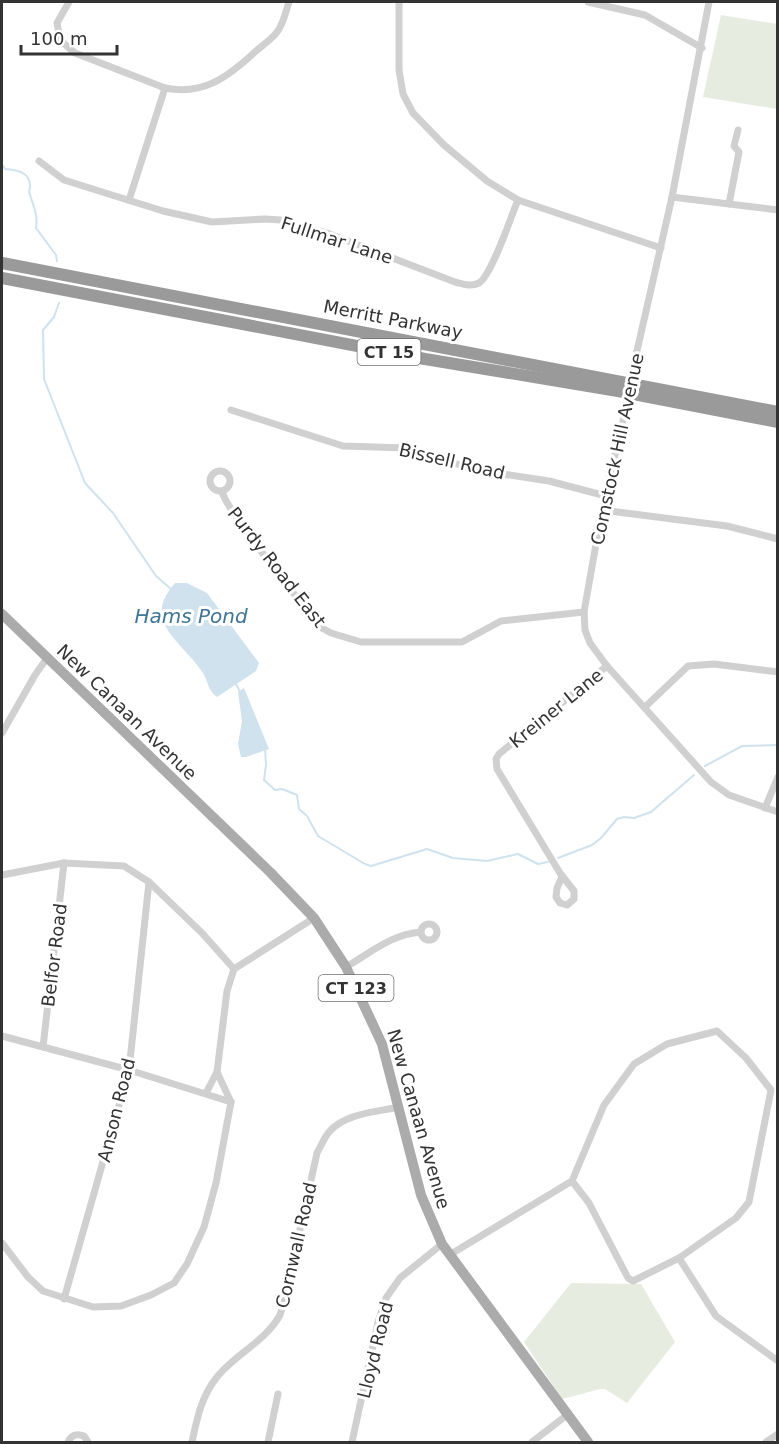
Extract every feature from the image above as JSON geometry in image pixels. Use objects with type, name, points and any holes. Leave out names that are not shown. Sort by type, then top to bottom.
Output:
[{"type":"highway","name":"Merritt Parkway","points":[[2,263],[777,412]]},
{"type":"highway","name":"Merritt Parkway","points":[[2,278],[424,359],[618,391],[777,422]]},
{"type":"main road","name":"New Canaan Avenue","points":[[2,614],[270,872],[314,918],[346,967],[382,1044],[420,1195],[442,1244],[588,1443]]},
{"type":"street","points":[[69,2],[57,24],[60,40],[75,53],[177,91],[199,89],[215,83],[247,59],[278,32],[289,2]]},
{"type":"street","points":[[399,2],[399,70],[404,94],[413,113],[444,144],[487,181],[518,200],[661,248]]},
{"type":"street","points":[[588,2],[645,15],[702,48]]},
{"type":"street","name":"Comstock Hill Avenue","points":[[709,2],[672,197],[602,510],[584,612],[585,630],[590,643],[608,666],[711,782],[729,795],[777,812]]},
{"type":"street","points":[[129,200],[165,88]]},
{"type":"street","points":[[729,204],[739,152],[734,146],[738,130]]},
{"type":"street","name":"Fullmar Lane","points":[[39,161],[64,180],[163,211],[212,222],[281,220],[327,233],[455,282],[469,285],[479,283],[488,272],[518,200]]},
{"type":"street","points":[[672,197],[777,210]]},
{"type":"street","name":"Bissell Road","points":[[231,410],[343,446],[406,448],[476,471],[549,481],[606,496]]},
{"type":"street","name":"Purdy Road East","points":[[222,491],[223,497],[241,523],[320,627],[338,637],[362,642],[462,642],[501,621],[584,612]]},
{"type":"street","points":[[602,510],[727,526],[777,539]]},
{"type":"street","points":[[2,733],[34,675],[47,658]]},
{"type":"street","points":[[645,707],[688,666],[714,664],[777,672]]},
{"type":"street","name":"Kreiner Lane","points":[[560,873],[497,769],[496,759],[499,754],[608,666]]},
{"type":"street","points":[[765,808],[777,777]]},
{"type":"street","points":[[2,875],[64,863],[124,866],[149,882],[202,933],[234,969]]},
{"type":"street","name":"Belfor Road","points":[[43,1047],[64,863]]},
{"type":"street","name":"Anson Road","points":[[64,1299],[129,1070],[149,882]]},
{"type":"street","points":[[206,1093],[217,1072],[227,991],[234,969],[314,918]]},
{"type":"street","points":[[346,967],[393,939],[406,933],[421,932]]},
{"type":"street","points":[[451,1254],[572,1181],[604,1105],[634,1064],[667,1044],[717,1031],[746,1058],[771,1090],[749,1202],[736,1218],[679,1258],[633,1281],[628,1278],[589,1203],[572,1181]]},
{"type":"street","points":[[2,1036],[129,1070],[231,1102]]},
{"type":"street","points":[[2,1243],[28,1277],[43,1291],[93,1307],[121,1305],[151,1295],[174,1283],[187,1264],[204,1227],[216,1183],[231,1102],[217,1072]]},
{"type":"street","name":"Cornwall Road","points":[[192,1443],[200,1407],[218,1376],[267,1330],[279,1315],[317,1153],[328,1133],[338,1123],[399,1107]]},
{"type":"street","name":"Lloyd Road","points":[[352,1443],[378,1322],[386,1298],[400,1278],[442,1244]]},
{"type":"street","points":[[679,1258],[716,1316],[777,1360]]},
{"type":"street","points":[[268,1443],[278,1394]]},
{"type":"street","points":[[532,1443],[567,1415]]},
{"type":"street","points":[[68,1443],[72,1436],[78,1434],[84,1436],[88,1443]]},
{"type":"street","points":[[766,1443],[777,1434]]},
{"type":"shaded area","points":[[721,15],[777,24],[777,109],[703,97]]},
{"type":"shaded area","points":[[571,1283],[641,1284],[675,1342],[627,1403],[605,1389],[562,1399],[524,1342]]},
{"type":"water","name":"Hams Pond","points":[[175,583],[187,583],[207,593],[259,663],[256,671],[217,697],[210,689],[203,673],[168,631],[163,620],[162,609],[165,597]]},
{"type":"water","points":[[244,688],[269,749],[241,757],[238,744],[242,721],[238,692]]},
{"type":"waterway","points":[[2,164],[5,169],[18,171],[28,178],[29,193],[36,215],[36,228],[56,255],[57,261]]},
{"type":"waterway","points":[[59,303],[54,317],[43,330],[44,379],[85,483],[113,513],[156,576],[171,589]]},
{"type":"waterway","points":[[234,680],[241,694]]},
{"type":"waterway","points":[[705,766],[742,746],[778,745]]},
{"type":"waterway","points":[[265,748],[264,780],[275,790],[282,789],[297,795],[299,809],[307,816],[318,836],[365,864],[371,866],[427,849],[453,858],[487,861],[518,854],[538,864],[548,862]]},
{"type":"waterway","points":[[558,858],[592,845],[617,819],[634,818],[651,812],[694,775]]}]
